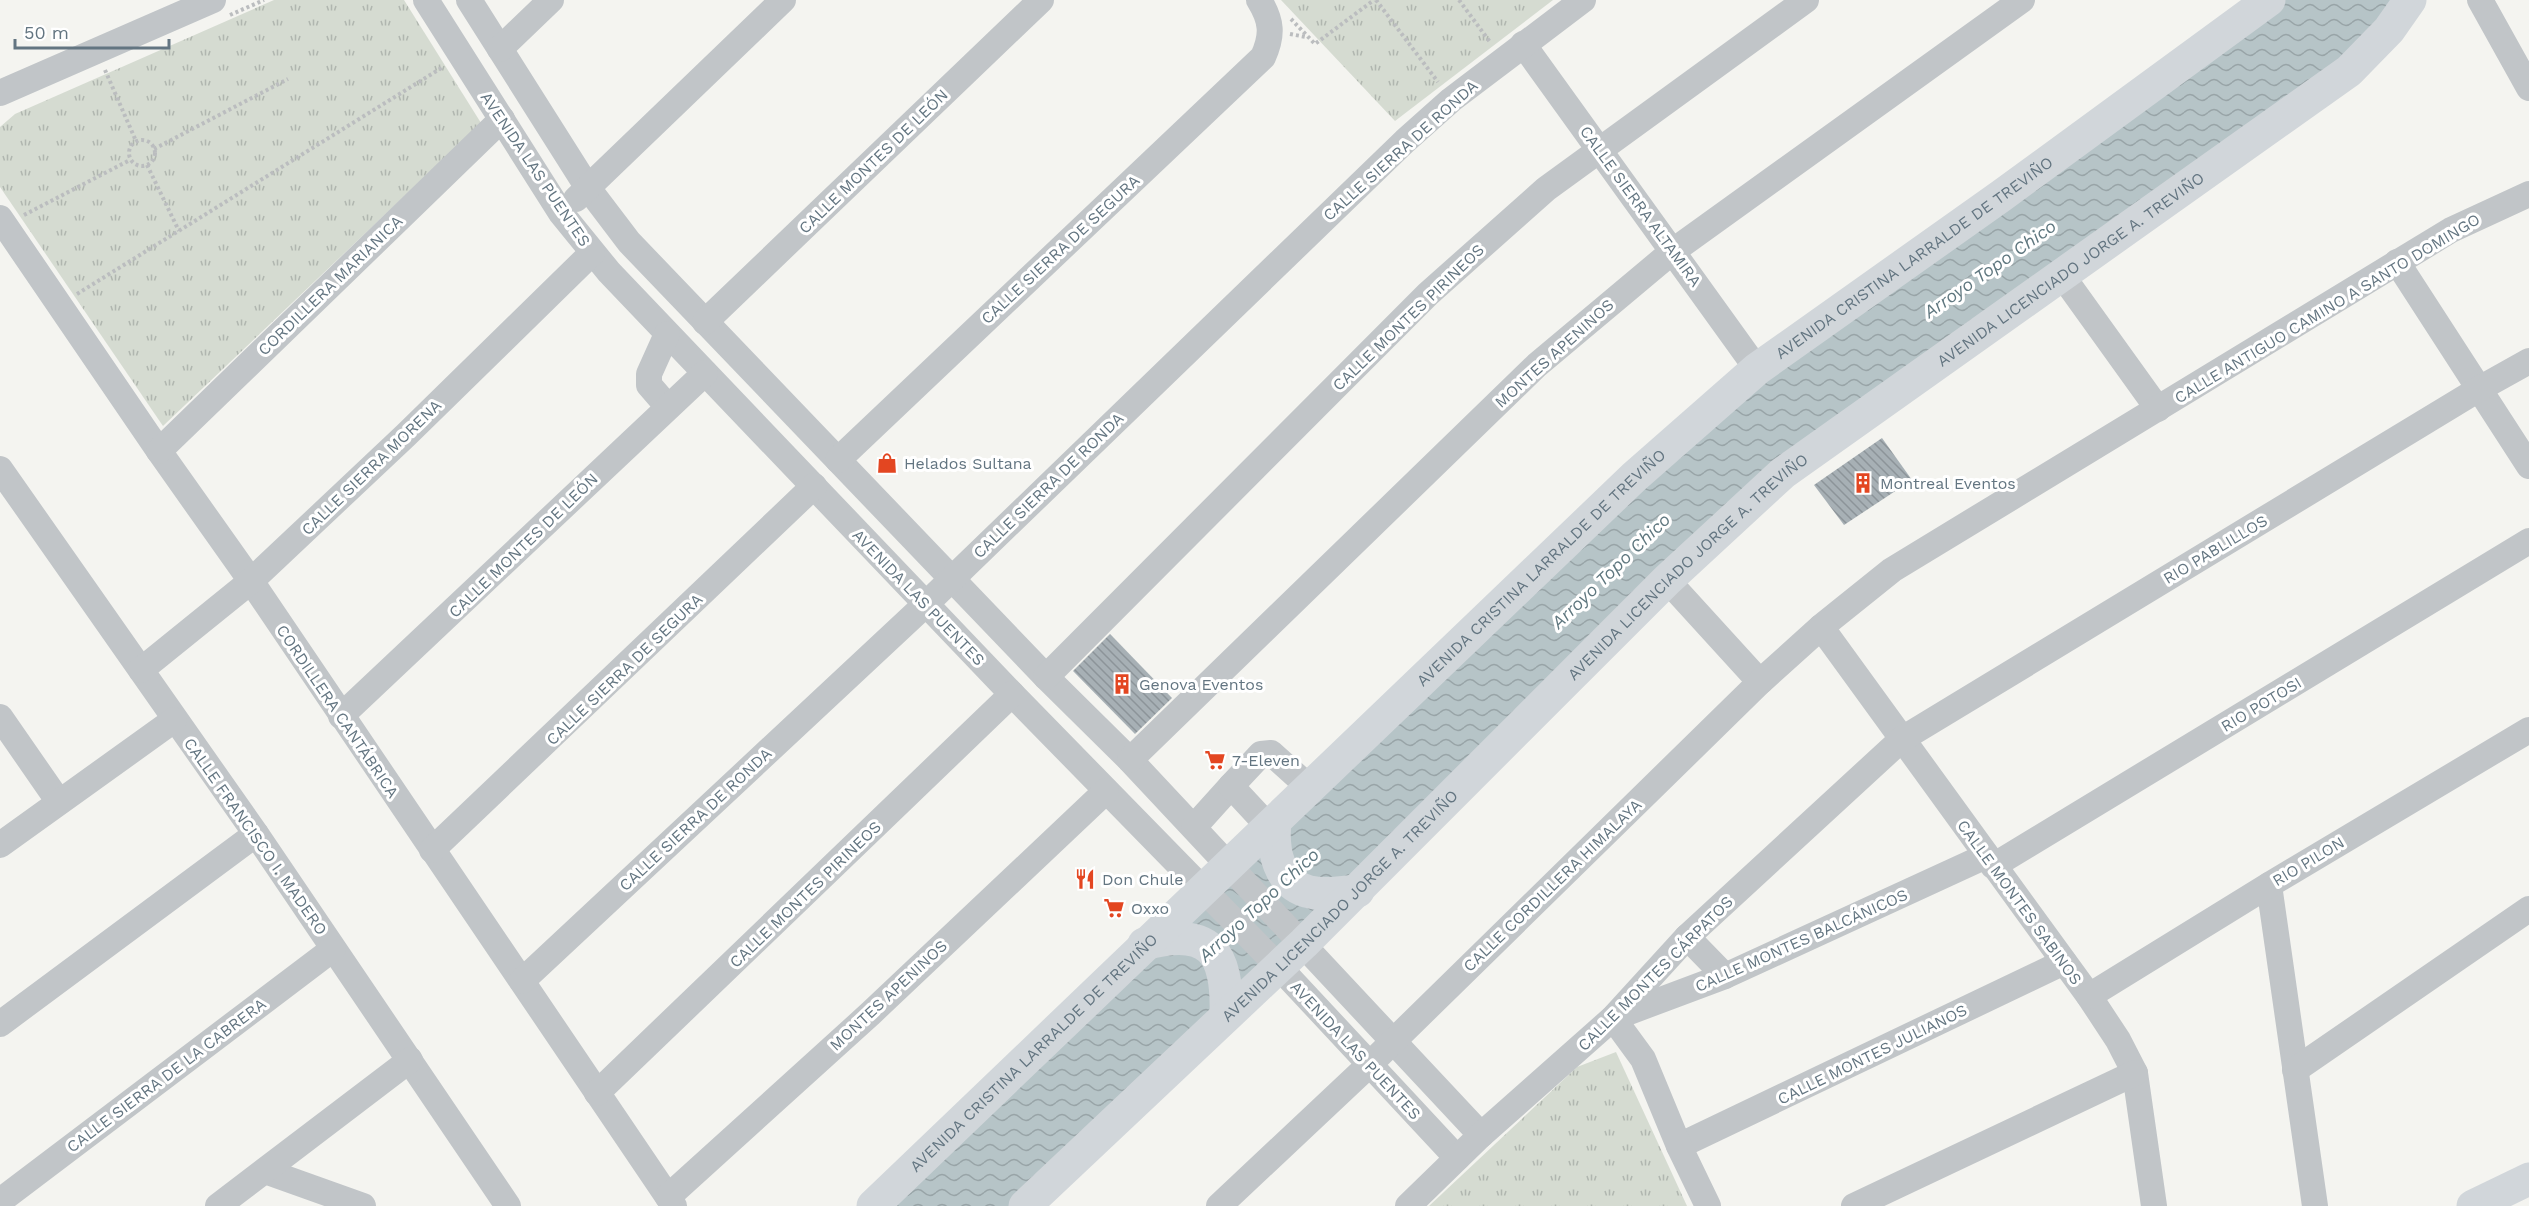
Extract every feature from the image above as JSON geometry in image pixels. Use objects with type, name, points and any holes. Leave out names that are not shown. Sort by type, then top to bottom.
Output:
[{"type":"main road","name":"AVENIDA CRISTINA LARRALDE DE TREVIÑO","points":[[873,1206],[941,1139],[1157,941],[1272,830],[1310,788],[1634,477],[1757,369],[2011,189],[2269,0]]},
{"type":"main road","name":"AVENIDA LICENCIADO JORGE A. TREVIÑO","points":[[1025,1206],[1226,1015],[1270,958],[1295,934],[1358,891],[1667,580],[1783,473],[2349,71],[2389,30],[2410,0]]},
{"type":"main road","points":[[1272,830],[1277,861],[1283,873],[1294,885],[1308,892],[1320,894],[1358,891]]},
{"type":"main road","points":[[1157,941],[1193,940],[1211,949],[1219,958],[1225,981],[1226,1015]]},
{"type":"main road","points":[[2490,1202],[2529,1179]]},
{"type":"street","points":[[0,93],[213,0]]},
{"type":"street","name":"AVENIDA LAS PUENTES","points":[[426,0],[561,213],[592,254],[927,603],[1011,694],[1270,958],[1457,1158]]},
{"type":"street","name":"AVENIDA LAS PUENTES","points":[[470,0],[588,188],[629,242],[1046,677],[1194,827],[1481,1136]]},
{"type":"street","points":[[500,50],[551,0]]},
{"type":"street","points":[[561,213],[783,0]]},
{"type":"street","name":"CALLE MONTES DE LEÓN","points":[[705,322],[1041,0]]},
{"type":"street","points":[[1259,0],[1269,16],[1279,23]]},
{"type":"street","name":"CALLE SIERRA DE RONDA","points":[[522,981],[927,603],[1360,184],[1451,100],[1583,0]]},
{"type":"street","name":"CALLE MONTES PIRINEOS","points":[[1046,677],[1428,294],[1546,189],[1806,0]]},
{"type":"street","name":"MONTES APENINOS","points":[[1130,760],[1536,366],[1673,251],[2022,0]]},
{"type":"street","points":[[2480,0],[2529,88]]},
{"type":"street","name":"CALLE SIERRA DE SEGURA","points":[[838,460],[1263,57],[1279,23]]},
{"type":"street","name":"CALLE SIERRA ALTAMIRA","points":[[1523,44],[1757,369]]},
{"type":"street","name":"CORDILLERA MARIANICA","points":[[159,452],[502,119]]},
{"type":"street","name":"CALLE ANTIGUO CAMINO A SANTO DOMINGO","points":[[1892,570],[2451,230],[2529,194]]},
{"type":"street","name":"CORDILLERA CANTÁBRICA","points":[[9,218],[159,452],[251,581],[671,1201]]},
{"type":"street","name":"CALLE SIERRA MORENA","points":[[141,670],[251,581],[406,435],[592,254]]},
{"type":"street","points":[[2397,262],[2529,466]]},
{"type":"street","points":[[2061,274],[2158,410]]},
{"type":"street","points":[[668,334],[649,374],[649,385],[668,407]]},
{"type":"street","name":"RIO PABLILLOS","points":[[1902,740],[2479,389],[2529,361]]},
{"type":"street","name":"CALLE MONTES DE LEÓN","points":[[341,716],[705,373]]},
{"type":"street","name":"CALLE FRANCISCO I. MADERO","points":[[0,469],[256,834],[508,1206]]},
{"type":"street","name":"CALLE SIERRA DE SEGURA","points":[[432,850],[814,486]]},
{"type":"street","name":"RIO POTOSI","points":[[1989,861],[2529,541]]},
{"type":"street","name":"CALLE CORDILLERA HIMALAYA","points":[[1219,1206],[1369,1065],[1760,682],[1821,627],[1892,570]]},
{"type":"street","points":[[1667,580],[1760,682]]},
{"type":"street","name":"CALLE MONTES SABINOS","points":[[1821,627],[2089,996],[2118,1040],[2135,1073],[2151,1205]]},
{"type":"street","name":"CALLE MONTES PIRINEOS","points":[[597,1093],[1011,694]]},
{"type":"street","points":[[0,717],[60,802]]},
{"type":"street","points":[[0,845],[174,720]]},
{"type":"street","name":"RIO PILON","points":[[2089,996],[2269,885],[2529,730]]},
{"type":"street","name":"CALLE MONTES CÁRPATOS","points":[[1408,1206],[1457,1158],[1613,1018],[1687,937],[1902,740]]},
{"type":"street","points":[[1194,827],[1261,754],[1266,752],[1271,753],[1310,788]]},
{"type":"street","points":[[1231,786],[1272,830]]},
{"type":"street","name":"MONTES APENINOS","points":[[671,1201],[1106,791]]},
{"type":"street","points":[[0,1024],[256,834]]},
{"type":"street","name":"CALLE MONTES BALCÁNICOS","points":[[1613,1018],[1725,976],[1989,861]]},
{"type":"street","points":[[2269,885],[2315,1206]]},
{"type":"street","points":[[2295,1070],[2529,909]]},
{"type":"street","points":[[1687,937],[1725,976]]},
{"type":"street","name":"CALLE SIERRA DE LA CABRERA","points":[[0,1201],[333,949]]},
{"type":"street","name":"CALLE MONTES JULIANOS","points":[[1679,1146],[2064,962]]},
{"type":"street","points":[[1613,1018],[1643,1059],[1679,1146],[1708,1206]]},
{"type":"street","points":[[218,1206],[410,1060]]},
{"type":"street","points":[[1854,1206],[2135,1073]]},
{"type":"street","points":[[857,1206],[918,1150],[941,1139]]},
{"type":"street","points":[[265,1171],[363,1206]]},
{"type":"path","points":[[1279,23],[1315,44],[1375,0],[1451,100]]},
{"type":"path","points":[[1459,0],[1503,60]]},
{"type":"path","points":[[71,298],[443,66]]},
{"type":"path","points":[[105,70],[136,141]]},
{"type":"path","points":[[154,148],[288,79]]},
{"type":"path","points":[[136,141],[149,142],[154,148],[154,158],[147,165],[136,165],[130,160],[129,151],[136,141]]},
{"type":"path","points":[[9,218],[130,160]]},
{"type":"path","points":[[147,165],[179,231]]},
{"type":"green space","points":[[274,0],[404,0],[481,123],[163,426],[0,187],[0,127],[15,114]]},
{"type":"green space","points":[[1281,0],[1553,0],[1395,121]]},
{"type":"green space","points":[[1616,1052],[1687,1206],[1429,1206],[1577,1067]]},
{"type":"water","name":"Arroyo Topo Chico","points":[[2269,0],[2410,0],[2389,30],[1857,418],[1025,1206],[872,1206],[1634,477]]},
{"type":"building","name":"Montreal Eventos","points":[[1882,438],[1912,480],[1844,525],[1814,485]]},
{"type":"building","name":"Genova Eventos","points":[[1110,634],[1172,698],[1135,734],[1073,671]]},
{"type":"place","name":"Helados Sultana","points":[[887,463]]},
{"type":"place","name":"Montreal Eventos","points":[[1863,483]]},
{"type":"place","name":"Genova Eventos","points":[[1122,684]]},
{"type":"place","name":"7-Eleven","points":[[1215,760]]},
{"type":"place","name":"Don Chule","points":[[1085,879]]},
{"type":"place","name":"Oxxo","points":[[1114,908]]}]
